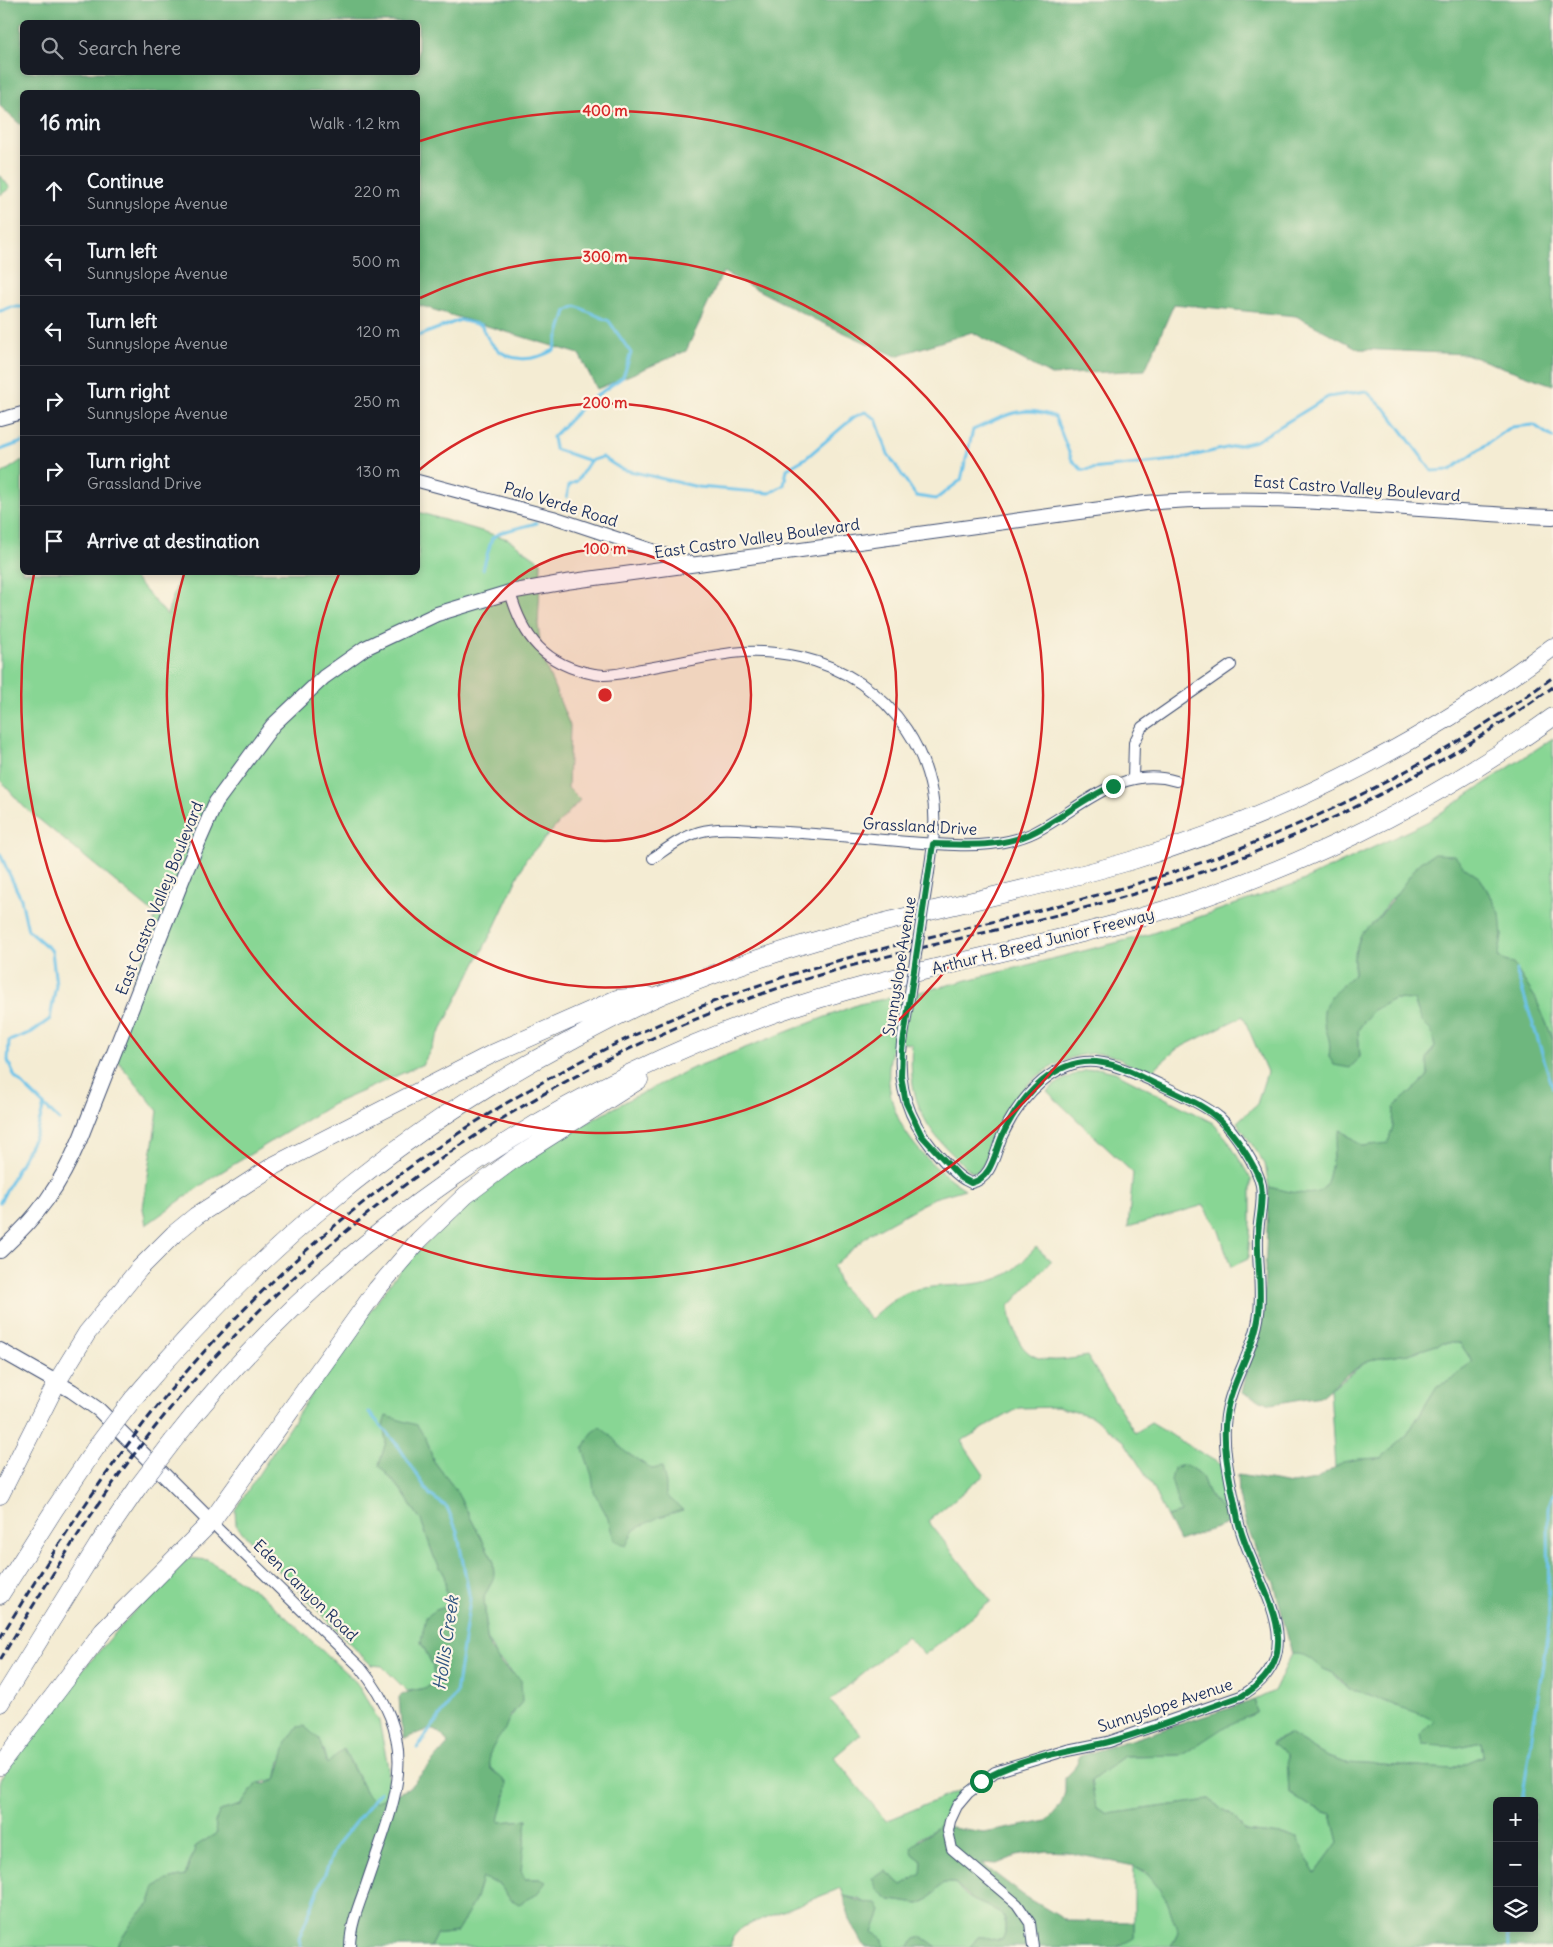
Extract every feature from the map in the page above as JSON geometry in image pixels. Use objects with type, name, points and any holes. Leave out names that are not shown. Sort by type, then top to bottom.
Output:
[{"type":"highway","points":[[0,1595],[95,1449],[134,1399],[194,1329],[253,1268],[306,1221],[366,1172],[435,1122],[496,1082],[592,1029],[664,994],[761,958],[822,939],[1111,867],[1172,848],[1248,820],[1328,784],[1409,742],[1468,706],[1553,647]]},
{"type":"highway","name":"Arthur H. Breed Junior Freeway","points":[[0,1703],[98,1545],[138,1487],[222,1382],[282,1319],[340,1266],[414,1206],[483,1157],[553,1114],[635,1071],[705,1040],[777,1013],[843,992],[1122,922],[1241,883],[1306,857],[1400,811],[1480,766],[1553,717]]},
{"type":"highway","points":[[0,1496],[57,1382],[96,1321],[146,1262],[190,1220],[240,1186],[293,1155],[536,1033],[617,1000],[664,994]]},
{"type":"highway","points":[[0,1766],[103,1631],[211,1522],[377,1289],[430,1228],[478,1186],[514,1159],[705,1040]]},
{"type":"main road","name":"East Castro Valley Boulevard","points":[[0,1251],[38,1213],[62,1178],[98,1095],[185,873],[216,802],[273,725],[324,677],[364,648],[437,614],[510,592],[694,564],[1189,499],[1306,499],[1464,513],[1553,516]]},
{"type":"main road","name":"Eden Canyon Road","points":[[0,1350],[91,1403],[211,1522]]},
{"type":"street","points":[[0,419],[20,414]]},
{"type":"street","name":"Palo Verde Road","points":[[420,482],[553,517],[694,564]]},
{"type":"street","name":"Sunnyslope Avenue","points":[[510,592],[522,624],[529,636],[548,656],[576,670],[596,674],[617,674],[732,653],[762,652],[811,659],[834,667],[874,693],[892,711],[918,750],[931,791],[933,844],[902,1043],[901,1076],[911,1117],[922,1136],[933,1150],[965,1180],[971,1183],[982,1178],[991,1166],[1002,1135],[1014,1112],[1030,1092],[1047,1076],[1066,1066],[1090,1061],[1115,1066],[1168,1089],[1218,1116],[1240,1144],[1258,1174],[1261,1186],[1258,1236],[1259,1314],[1232,1392],[1226,1417],[1225,1441],[1241,1534],[1271,1606],[1278,1641],[1276,1660],[1269,1674],[1257,1687],[1242,1696],[1108,1742],[1068,1750],[995,1772],[968,1793],[957,1806],[950,1821],[948,1830],[952,1849],[1017,1904],[1030,1923],[1033,1947]]},
{"type":"street","points":[[1133,780],[1134,743],[1142,727],[1231,665]]},
{"type":"street","name":"Grassland Drive","points":[[653,858],[684,838],[700,832],[719,829],[776,831],[933,844],[988,845],[1023,837],[1046,826],[1095,794],[1133,780],[1155,776],[1176,781]]},
{"type":"street","name":"Eden Canyon Road","points":[[211,1522],[360,1667],[376,1689],[391,1722],[398,1759],[396,1795],[390,1820],[358,1908],[350,1947]]},
{"type":"green space","points":[[0,0],[1551,0],[1553,3],[1553,385],[1465,354],[1359,349],[1296,316],[1174,304],[1145,370],[1051,375],[972,332],[896,356],[816,320],[723,272],[686,351],[597,389],[579,354],[420,306],[420,90],[20,90],[20,124],[0,106]]},
{"type":"green space","points":[[0,175],[10,188],[0,195]]},
{"type":"green space","points":[[20,461],[20,575],[132,575],[167,615],[180,575],[420,575],[420,513],[508,539],[541,562],[538,625],[542,657],[570,726],[568,788],[580,800],[526,859],[493,930],[423,1064],[333,1104],[213,1177],[146,1225],[143,1208],[158,1111],[112,1054],[118,1026],[156,915],[24,807],[0,780],[0,475]]},
{"type":"green space","points":[[1553,738],[1553,1039],[1536,999],[1513,964],[1498,958],[1502,936],[1494,902],[1480,878],[1464,868],[1390,899],[1377,920],[1361,934],[1354,957],[1354,974],[1331,996],[1324,1025],[1331,1041],[1329,1057],[1360,1057],[1358,1030],[1372,1011],[1394,999],[1414,1000],[1422,1022],[1431,1031],[1435,1046],[1427,1059],[1428,1076],[1394,1107],[1393,1126],[1388,1144],[1362,1146],[1341,1130],[1329,1177],[1325,1186],[1319,1192],[1309,1194],[1269,1187],[1265,1164],[1237,1122],[1257,1104],[1267,1072],[1243,1016],[1177,1049],[1148,1074],[1111,1055],[1092,1053],[1077,1056],[1049,1068],[1024,1087],[1006,1109],[998,1124],[987,1158],[978,1172],[972,1172],[956,1158],[932,1131],[923,1116],[913,1084],[911,1065],[912,1044],[894,1042],[889,1065],[889,1087],[894,1108],[903,1127],[915,1145],[930,1161],[946,1176],[965,1189],[934,1198],[871,1233],[833,1266],[840,1285],[871,1319],[895,1299],[911,1291],[922,1288],[974,1284],[998,1278],[1016,1268],[1036,1247],[1051,1261],[1009,1306],[1013,1324],[1024,1349],[1043,1359],[1070,1359],[1087,1356],[1135,1433],[1151,1423],[1225,1467],[1227,1494],[1233,1522],[1208,1493],[1203,1479],[1197,1471],[1183,1465],[1181,1514],[1167,1517],[1148,1479],[1124,1441],[1091,1416],[1057,1407],[1019,1408],[961,1441],[984,1475],[928,1521],[991,1601],[924,1655],[907,1636],[830,1701],[861,1734],[834,1757],[886,1821],[961,1790],[939,1826],[919,1839],[913,1854],[922,1861],[922,1874],[902,1885],[886,1871],[872,1879],[890,1900],[919,1904],[928,1900],[943,1883],[955,1883],[970,1898],[994,1909],[1005,1918],[1005,1933],[1002,1940],[978,1937],[970,1947],[937,1947],[923,1937],[915,1939],[908,1947],[884,1947],[883,1939],[873,1932],[881,1911],[859,1899],[844,1896],[841,1888],[742,1927],[733,1937],[730,1947],[430,1947],[436,1935],[457,1932],[475,1901],[482,1877],[498,1883],[510,1899],[540,1879],[525,1879],[521,1871],[527,1820],[499,1822],[501,1806],[507,1794],[498,1774],[490,1768],[489,1756],[491,1751],[522,1702],[512,1672],[496,1657],[487,1638],[484,1597],[494,1577],[493,1560],[455,1489],[433,1460],[427,1441],[383,1425],[386,1442],[379,1465],[401,1490],[421,1520],[434,1557],[444,1574],[448,1607],[436,1610],[423,1631],[421,1642],[433,1666],[434,1682],[428,1688],[407,1691],[382,1666],[371,1665],[250,1541],[236,1525],[235,1510],[333,1361],[407,1261],[472,1199],[545,1146],[632,1098],[693,1068],[859,1004],[920,992],[1147,935],[1300,882],[1427,822]]},
{"type":"green space","points":[[1434,854],[1454,855],[1464,867],[1480,878],[1500,913],[1502,936],[1498,958],[1513,964],[1536,999],[1553,1039],[1553,1947],[1171,1947],[1178,1933],[1167,1901],[1145,1871],[1134,1866],[1066,1852],[1046,1851],[1016,1856],[997,1864],[981,1863],[1023,1895],[1067,1921],[1134,1922],[1134,1938],[1117,1947],[970,1947],[978,1937],[1002,1940],[1005,1933],[1005,1919],[998,1911],[973,1900],[955,1883],[943,1883],[928,1900],[919,1904],[890,1900],[877,1889],[872,1878],[886,1871],[902,1885],[921,1874],[922,1861],[913,1854],[911,1847],[939,1826],[984,1833],[1047,1821],[1061,1805],[1065,1792],[1065,1778],[1074,1769],[1080,1756],[1255,1700],[1256,1713],[1226,1726],[1182,1755],[1124,1756],[1091,1781],[1096,1808],[1108,1814],[1209,1800],[1234,1816],[1245,1831],[1298,1837],[1306,1858],[1316,1872],[1338,1842],[1331,1814],[1313,1808],[1289,1792],[1287,1756],[1272,1743],[1289,1734],[1327,1757],[1346,1763],[1452,1769],[1483,1756],[1481,1742],[1459,1747],[1422,1745],[1420,1735],[1434,1721],[1368,1694],[1349,1690],[1330,1671],[1321,1668],[1304,1656],[1292,1654],[1274,1582],[1256,1550],[1246,1524],[1239,1496],[1238,1475],[1292,1484],[1316,1480],[1343,1462],[1381,1458],[1407,1435],[1437,1386],[1452,1380],[1472,1361],[1460,1343],[1443,1343],[1408,1354],[1369,1360],[1346,1375],[1321,1396],[1271,1404],[1242,1393],[1264,1293],[1269,1187],[1308,1194],[1319,1191],[1325,1185],[1329,1176],[1340,1130],[1362,1146],[1388,1143],[1393,1126],[1394,1107],[1428,1076],[1427,1059],[1435,1046],[1431,1031],[1422,1022],[1414,1000],[1394,999],[1372,1011],[1358,1030],[1360,1057],[1350,1068],[1334,1065],[1329,1057],[1330,1048],[1325,1026],[1324,1010],[1336,990],[1354,974],[1354,957],[1361,934],[1377,920],[1420,862]]},
{"type":"green space","points":[[1097,1068],[1115,1072],[1213,1123],[1227,1139],[1251,1179],[1251,1222],[1248,1259],[1231,1267],[1219,1231],[1204,1205],[1128,1227],[1133,1173],[1047,1091],[1070,1076]]},
{"type":"green space","points":[[1443,1343],[1460,1343],[1472,1361],[1452,1380],[1437,1386],[1407,1435],[1381,1458],[1351,1461],[1335,1468],[1330,1389],[1369,1360],[1408,1354]]},
{"type":"green space","points":[[386,1416],[417,1425],[427,1441],[433,1460],[455,1489],[493,1560],[494,1577],[484,1597],[487,1638],[490,1648],[501,1664],[521,1680],[522,1702],[510,1716],[505,1729],[489,1755],[490,1768],[507,1783],[499,1822],[527,1820],[521,1871],[525,1879],[540,1879],[546,1882],[536,1895],[519,1904],[510,1899],[498,1883],[482,1878],[475,1901],[457,1932],[436,1935],[430,1947],[116,1947],[134,1920],[150,1903],[155,1887],[167,1880],[185,1876],[196,1846],[217,1833],[215,1822],[220,1811],[241,1805],[257,1783],[265,1784],[276,1780],[287,1742],[297,1727],[304,1726],[319,1739],[327,1764],[343,1749],[366,1793],[375,1802],[408,1789],[448,1744],[444,1737],[434,1730],[424,1731],[405,1739],[401,1725],[399,1697],[434,1682],[433,1666],[421,1642],[426,1617],[436,1610],[448,1606],[444,1574],[434,1557],[421,1520],[401,1490],[379,1465],[386,1442],[383,1425]]},
{"type":"green space","points":[[600,1427],[624,1451],[652,1469],[662,1467],[666,1484],[666,1495],[683,1510],[659,1517],[634,1530],[626,1546],[614,1540],[607,1516],[594,1492],[592,1476],[583,1449],[592,1433]]},
{"type":"green space","points":[[1183,1465],[1197,1471],[1203,1479],[1208,1493],[1233,1522],[1179,1541],[1167,1517],[1181,1513],[1171,1480],[1174,1468]]},
{"type":"green space","points":[[188,1558],[208,1560],[263,1596],[356,1682],[379,1721],[388,1767],[387,1797],[375,1803],[366,1793],[344,1749],[327,1764],[323,1749],[280,1761],[276,1780],[257,1783],[241,1805],[220,1811],[215,1822],[217,1833],[196,1846],[185,1876],[167,1880],[155,1887],[150,1903],[134,1920],[116,1947],[0,1947],[0,1779],[74,1680],[143,1601]]},
{"type":"green space","points":[[1301,1653],[1314,1660],[1321,1668],[1333,1673],[1349,1690],[1366,1692],[1396,1706],[1419,1711],[1434,1721],[1420,1735],[1459,1747],[1481,1742],[1483,1756],[1452,1769],[1346,1763],[1327,1757],[1289,1734],[1272,1742],[1287,1756],[1289,1792],[1313,1808],[1331,1814],[1338,1842],[1316,1872],[1306,1858],[1298,1837],[1245,1831],[1234,1816],[1209,1800],[1108,1814],[1096,1808],[1091,1781],[1124,1756],[1182,1755],[1226,1725],[1256,1713],[1255,1700],[1274,1691],[1292,1654]]},
{"type":"green space","points":[[1134,1866],[1151,1877],[1168,1903],[1178,1933],[1171,1947],[1117,1947],[1134,1937]]},
{"type":"green space","points":[[844,1896],[877,1904],[881,1911],[873,1932],[883,1939],[884,1947],[865,1947],[850,1920]]},
{"type":"green space","points":[[923,1937],[937,1947],[908,1947],[915,1939]]},
{"type":"waterway","points":[[420,335],[460,320],[481,325],[491,343],[500,351],[514,358],[522,359],[538,357],[554,350],[566,311],[576,306],[609,321],[631,353],[623,377],[586,403],[553,437],[555,449],[590,461],[602,457],[621,469],[698,487],[770,493],[784,485],[787,469],[806,458],[854,417],[865,412],[876,419],[888,454],[916,496],[936,499],[961,480],[973,430],[1003,416],[1032,411],[1055,417],[1072,460],[1082,470],[1175,460],[1256,441],[1328,397],[1366,391],[1388,412],[1432,471],[1450,470],[1511,427],[1534,425],[1553,438]]},
{"type":"waterway","points":[[0,311],[11,307],[20,307]]},
{"type":"waterway","name":"Hollis Creek","points":[[0,450],[20,443]]},
{"type":"waterway","points":[[567,497],[569,485],[577,481],[590,461]]},
{"type":"waterway","points":[[483,569],[492,538],[502,532],[537,523]]},
{"type":"waterway","name":"Hollis Creek","points":[[0,854],[21,899],[28,930],[52,951],[56,985],[50,1019],[32,1032],[9,1041],[8,1061],[15,1077],[59,1120]]},
{"type":"waterway","points":[[1516,970],[1553,1088]]},
{"type":"waterway","points":[[0,1202],[36,1134],[44,1105]]},
{"type":"waterway","name":"Hollis Creek","points":[[369,1412],[399,1447],[430,1495],[447,1507],[457,1531],[470,1599],[456,1694],[417,1748]]},
{"type":"waterway","points":[[1523,1797],[1549,1624],[1548,1508],[1553,1494]]},
{"type":"waterway","name":"Hollis Creek","points":[[301,1947],[299,1938],[336,1846],[380,1792]]},
{"type":"waterway","points":[[1508,1932],[1509,1947]]},
{"type":"railway","points":[[0,1638],[96,1489],[138,1431],[224,1330],[293,1262],[367,1200],[445,1142],[527,1091],[613,1045],[702,1006],[793,974],[875,951],[1122,888],[1236,850],[1347,802],[1400,774],[1504,712],[1553,677]]},
{"type":"railway","points":[[0,1660],[58,1566],[119,1474],[164,1416],[230,1341],[301,1271],[377,1206],[457,1148],[542,1095],[630,1049],[722,1009],[816,976],[854,965],[1120,898],[1235,860],[1291,837],[1346,812],[1400,784],[1503,722],[1553,687]]},
{"type":"route","points":[[981,1781],[995,1772],[1068,1750],[1108,1742],[1242,1696],[1257,1687],[1269,1674],[1276,1660],[1278,1641],[1271,1606],[1241,1534],[1225,1441],[1226,1417],[1232,1392],[1244,1363],[1259,1314],[1258,1236],[1261,1186],[1258,1174],[1240,1144],[1218,1116],[1194,1102],[1115,1066],[1090,1061],[1066,1066],[1047,1076],[1030,1092],[1014,1112],[1002,1135],[991,1166],[982,1178],[971,1183],[960,1177],[922,1136],[911,1117],[903,1090],[902,1050],[933,844],[988,845],[1011,841],[1046,826],[1086,799],[1113,786]]}]
